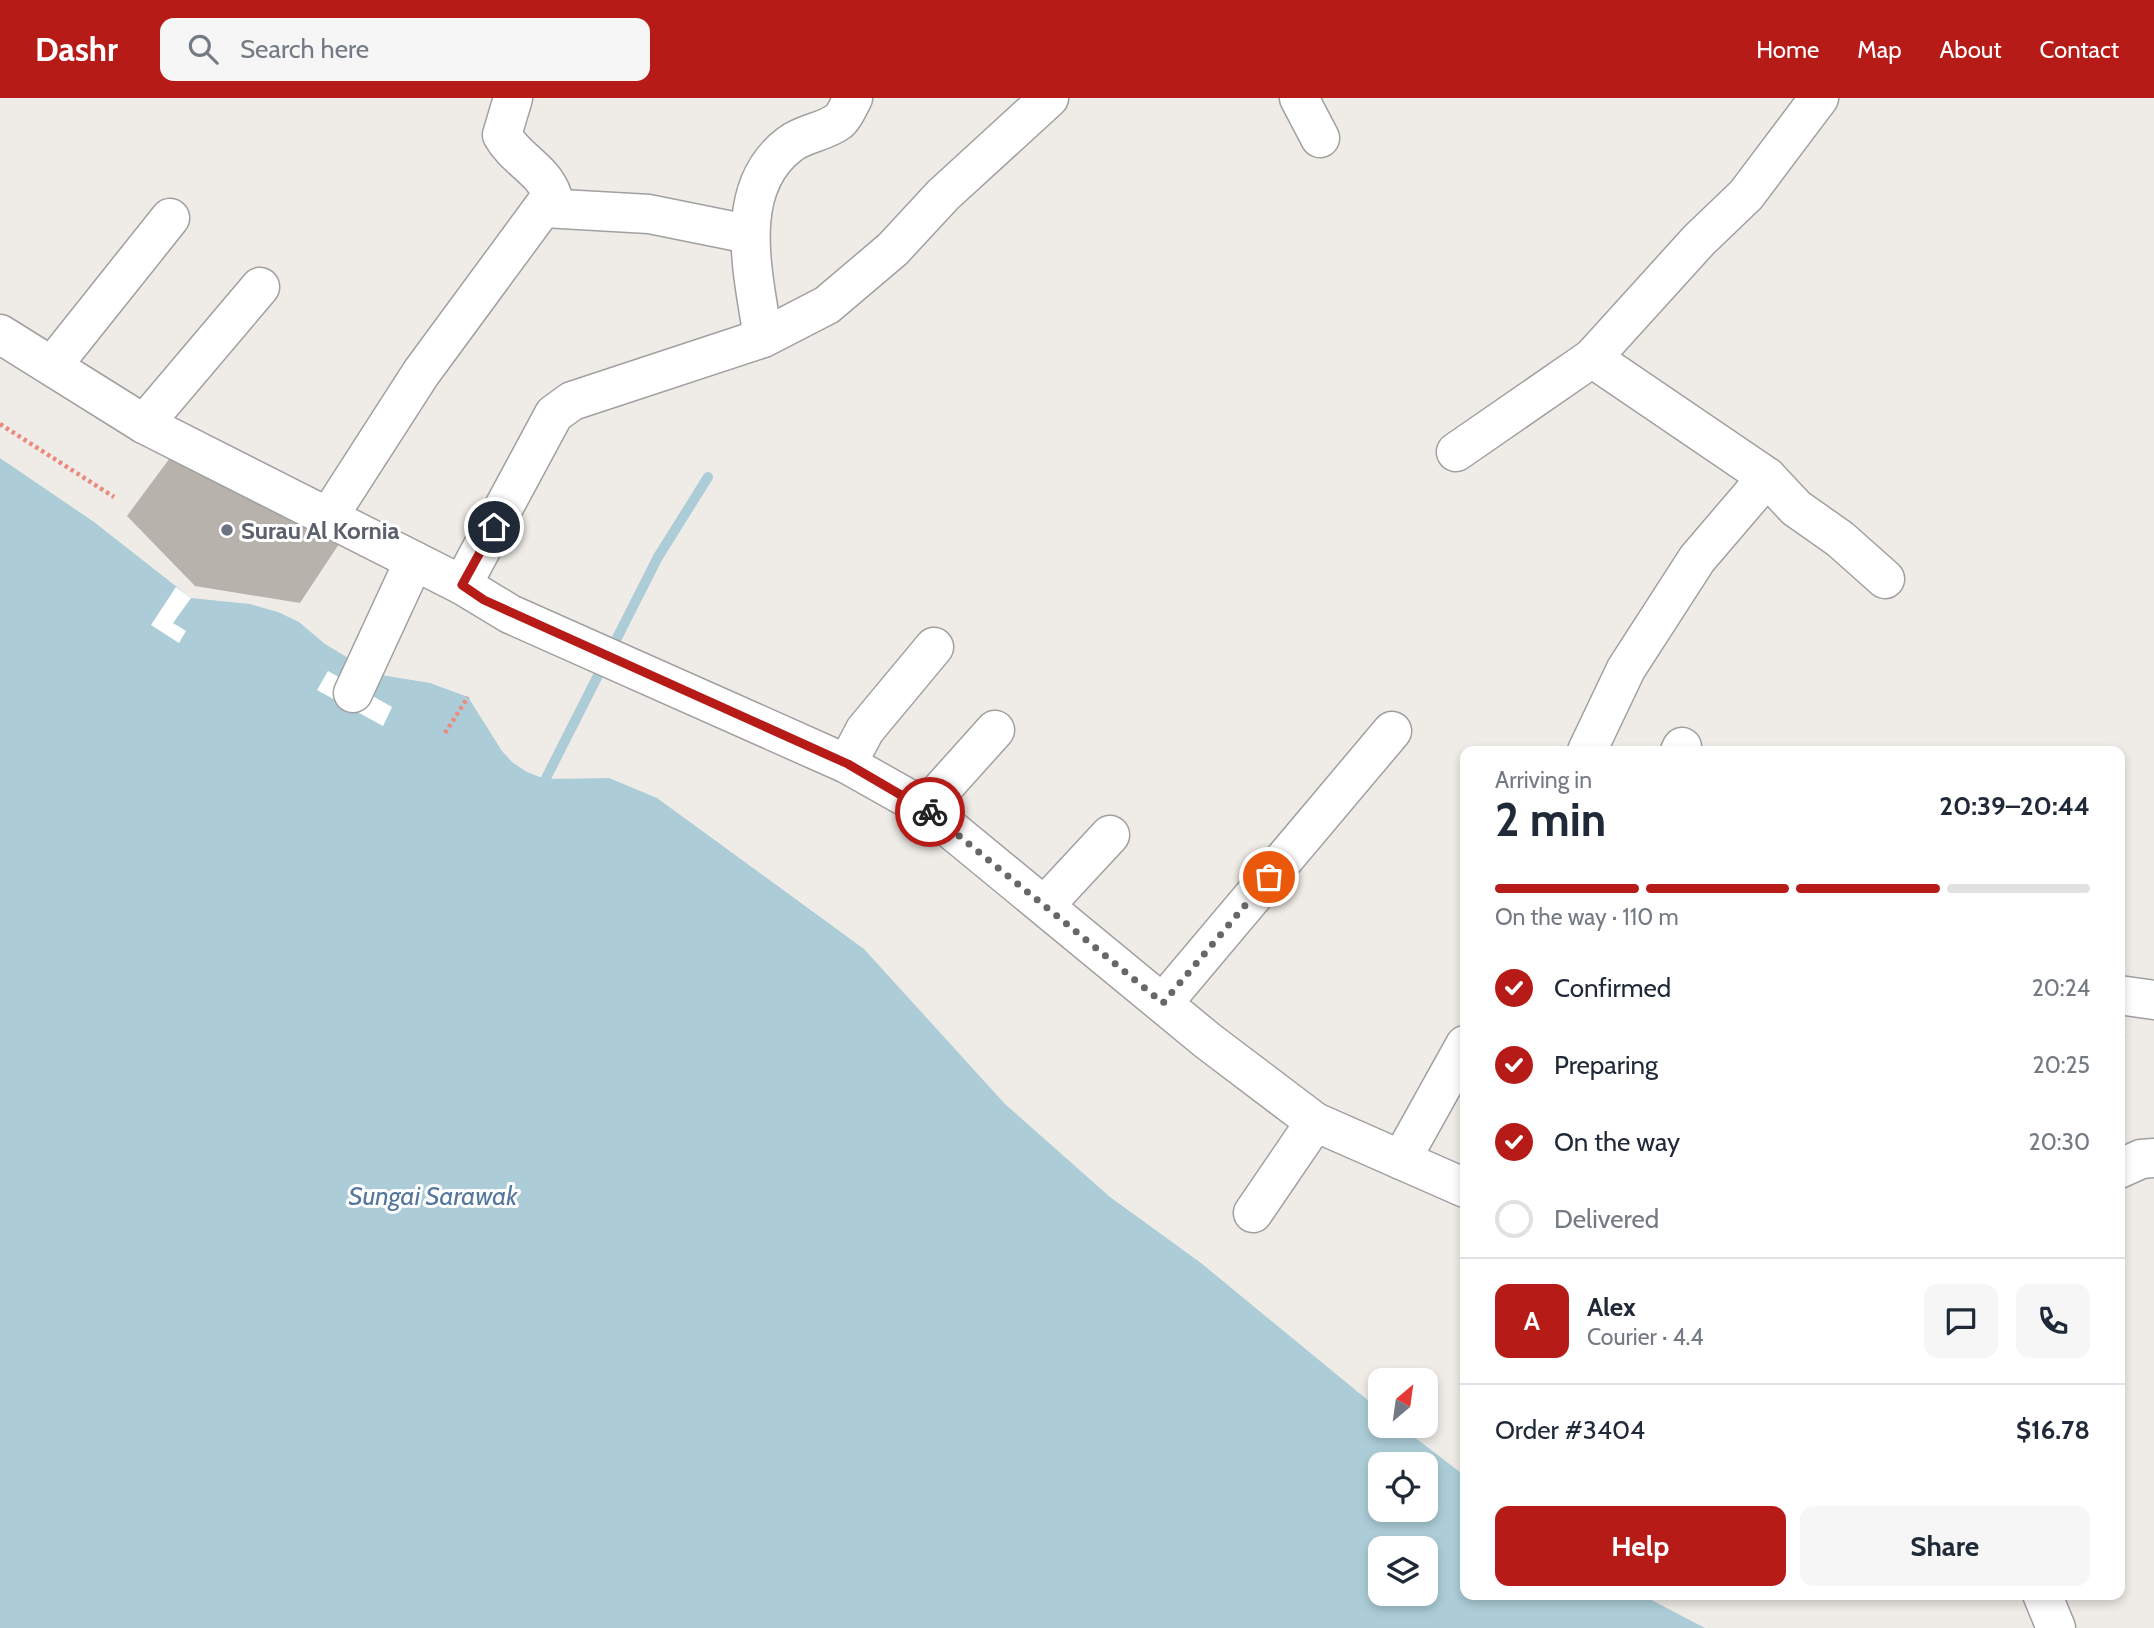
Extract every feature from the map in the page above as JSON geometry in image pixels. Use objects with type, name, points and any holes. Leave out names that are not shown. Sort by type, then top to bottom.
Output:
[{"type":"street","points":[[329,516],[421,373],[552,195],[547,180],[509,147],[502,135],[513,98]]},
{"type":"street","points":[[763,338],[748,234],[755,197],[767,171],[790,144],[841,120],[853,98]]},
{"type":"street","points":[[462,585],[554,414],[572,401],[763,338],[827,305],[893,250],[943,195],[1049,98]]},
{"type":"street","points":[[1299,98],[1320,138]]},
{"type":"street","points":[[1456,452],[1592,358],[1699,240],[1746,195],[1819,98]]},
{"type":"street","points":[[544,208],[649,214],[748,234]]},
{"type":"street","points":[[52,366],[170,218]]},
{"type":"street","points":[[144,424],[260,287]]},
{"type":"street","points":[[0,334],[144,424],[462,585],[510,614],[797,740],[848,764],[925,808],[1163,1003],[1315,1122],[1460,1186]]},
{"type":"street","points":[[1592,358],[1767,477],[1796,508],[1840,539],[1885,579]]},
{"type":"street","points":[[1589,746],[1626,669],[1696,559],[1767,477]]},
{"type":"street","points":[[353,693],[414,561]]},
{"type":"street","points":[[848,764],[866,730],[934,647]]},
{"type":"street","points":[[925,808],[995,730]]},
{"type":"street","points":[[1163,1003],[1392,731]]},
{"type":"street","points":[[1045,905],[1110,835]]},
{"type":"street","points":[[2125,996],[2154,1000]]},
{"type":"street","points":[[1401,1160],[1460,1054]]},
{"type":"street","points":[[1253,1213],[1315,1122]]},
{"type":"street","points":[[2125,1166],[2141,1159],[2154,1158]]},
{"type":"street","points":[[2044,1600],[2056,1628]]},
{"type":"path","points":[[0,424],[114,497]]},
{"type":"path","points":[[445,733],[468,698]]},
{"type":"water","name":"Sungai Sarawak","points":[[0,458],[94,522],[191,598],[250,604],[278,612],[299,622],[325,644],[375,674],[430,683],[468,697],[502,751],[527,772],[545,779],[609,778],[657,798],[864,949],[1005,1104],[1110,1197],[1201,1263],[1368,1400],[1368,1438],[1416,1438],[1434,1452],[1368,1452],[1368,1522],[1438,1522],[1438,1455],[1460,1472],[1460,1600],[1651,1600],[1705,1628],[0,1628]]},
{"type":"pier","points":[[176,587],[191,598],[173,623],[186,631],[179,643],[151,625]]},
{"type":"pier","points":[[328,671],[392,707],[383,726],[317,690]]},
{"type":"building","name":"Surau Al Kornia","points":[[175,451],[339,544],[300,603],[195,586],[127,516]]},
{"type":"waterway","points":[[539,792],[658,557],[708,477]]},
{"type":"way so far","points":[[930,812],[1163,1003],[1269,877]]},
{"type":"place","name":"Surau Al Kornia","points":[[227,530]]},
{"type":"route","points":[[494,527],[462,585],[484,600],[848,764],[930,812]]}]
